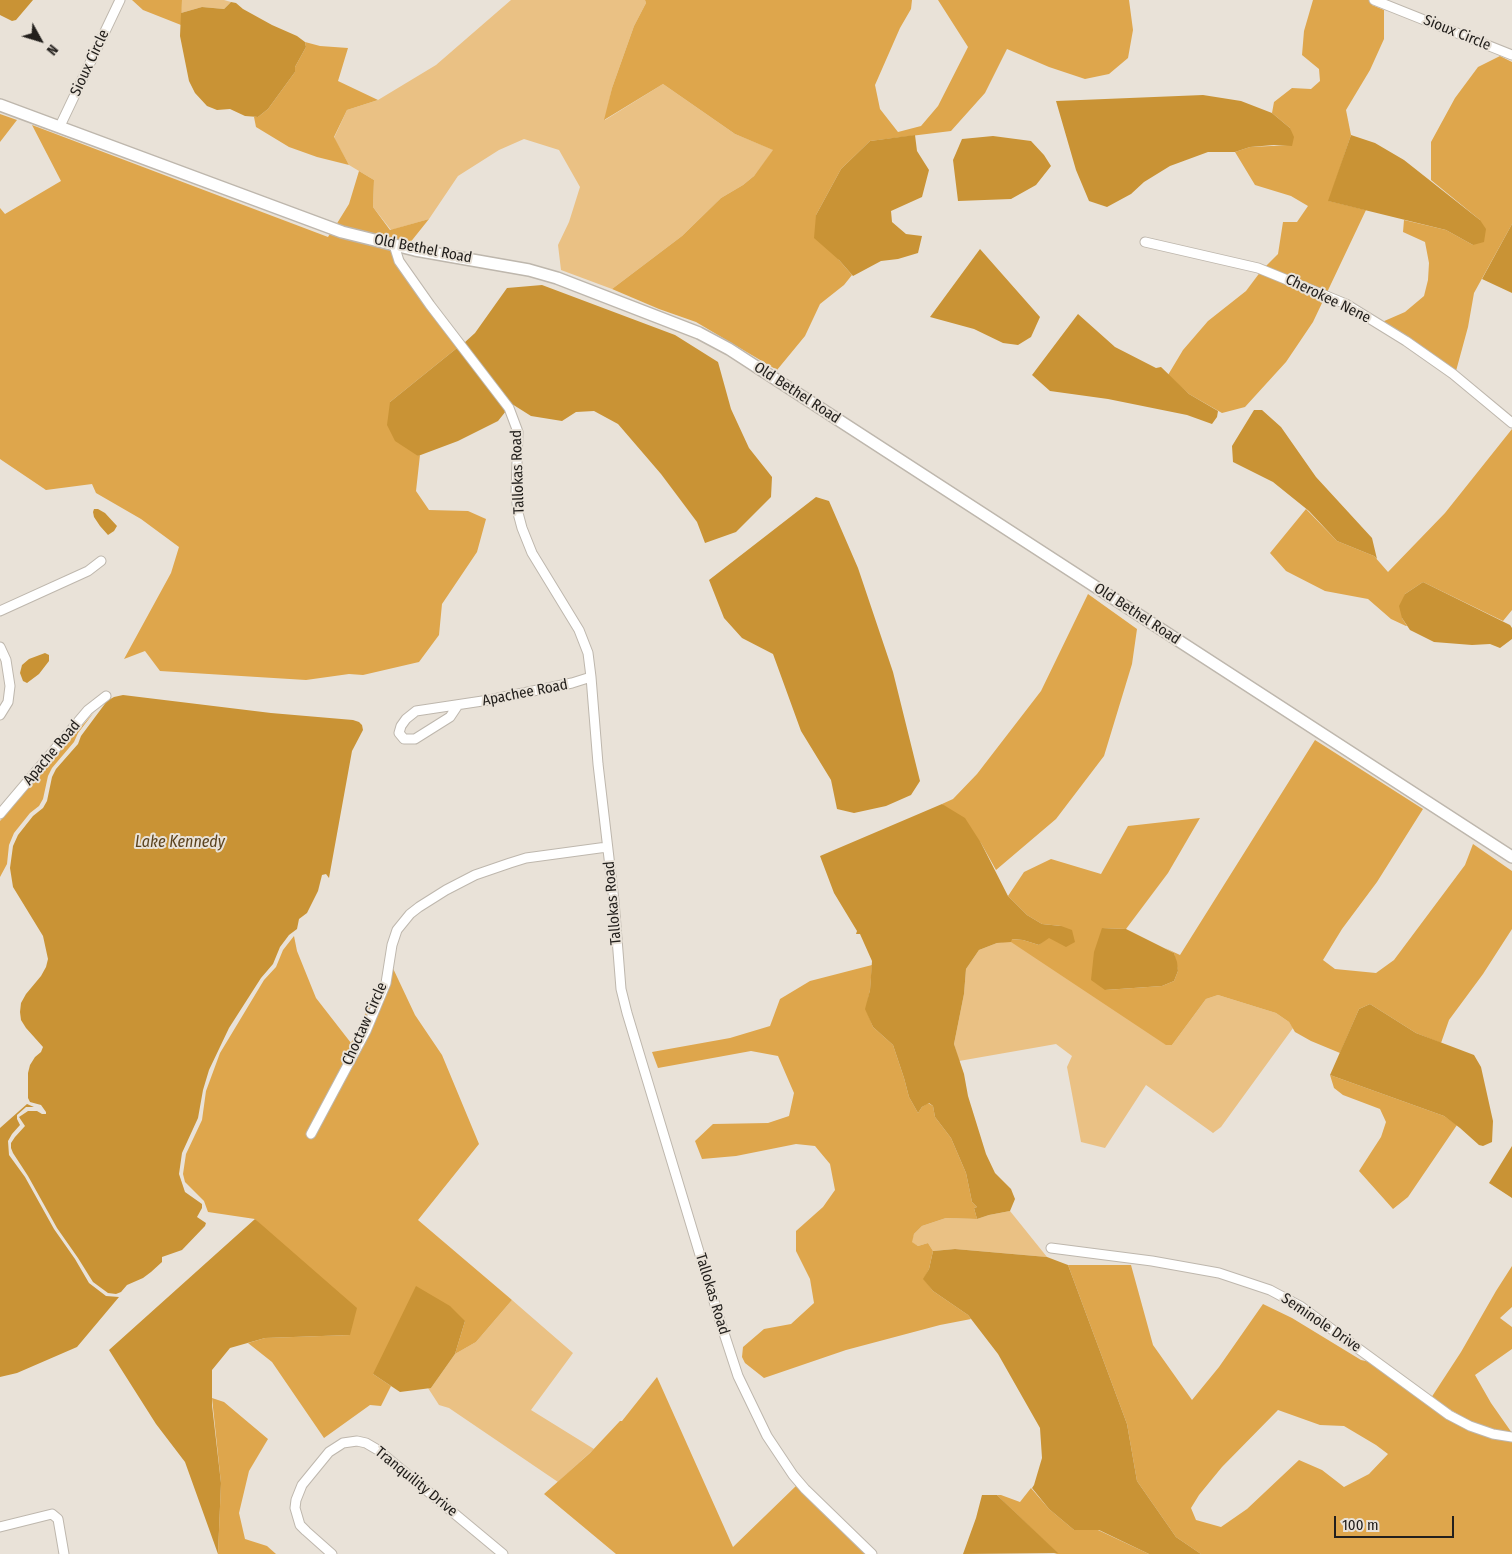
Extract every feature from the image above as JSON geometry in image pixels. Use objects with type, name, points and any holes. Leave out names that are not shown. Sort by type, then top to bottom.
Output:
[{"type":"street","name":"Sioux Circle","points":[[60,126],[120,0]]},
{"type":"street","name":"Sioux Circle","points":[[1374,0],[1512,55]]},
{"type":"street","name":"Old Bethel Road","points":[[0,105],[342,232],[394,245],[529,270],[678,324],[729,349],[1512,857]]},
{"type":"street","name":"Cherokee Nene","points":[[1145,242],[1258,268],[1346,304],[1453,374],[1512,423]]},
{"type":"street","name":"Tallokas Road","points":[[394,245],[399,261],[430,305],[510,408],[518,432],[516,493],[522,528],[532,553],[582,636],[588,653],[592,677],[598,764],[614,901],[618,969],[626,1013],[738,1376],[767,1436],[793,1475],[872,1554]]},
{"type":"street","points":[[0,611],[88,571],[101,561]]},
{"type":"street","points":[[0,647],[6,660],[10,686],[8,702],[0,715]]},
{"type":"street","name":"Apachee Road","points":[[458,705],[450,717],[415,739],[404,738],[399,733],[406,719],[416,710],[488,700],[572,683],[592,677]]},
{"type":"street","name":"Apache Road","points":[[0,814],[88,710],[106,696]]},
{"type":"street","name":"Choctaw Circle","points":[[311,1134],[366,1031],[386,983],[392,944],[397,930],[410,914],[446,890],[475,875],[510,863],[526,858],[607,848]]},
{"type":"street","name":"Seminole Drive","points":[[1051,1248],[1152,1261],[1219,1273],[1270,1290],[1300,1306],[1449,1415],[1470,1426],[1493,1434],[1512,1437]]},
{"type":"street","name":"Tranquility Drive","points":[[332,1554],[300,1525],[297,1517],[296,1500],[302,1486],[329,1452],[343,1444],[358,1441],[378,1450],[503,1554]]},
{"type":"street","points":[[0,1527],[48,1514],[55,1515],[58,1518],[64,1554]]},
{"type":"shaded area","points":[[132,0],[182,0],[181,25],[143,10]]},
{"type":"shaded area","points":[[182,0],[224,0],[231,2],[224,9],[202,7],[181,13]]},
{"type":"shaded area","points":[[511,0],[645,0],[646,3],[634,26],[612,88],[605,120],[663,84],[735,134],[774,150],[754,176],[721,198],[682,236],[612,289],[561,270],[558,245],[569,222],[580,187],[559,150],[524,139],[499,150],[458,176],[429,219],[391,230],[373,207],[374,180],[349,165],[334,138],[347,110],[378,100],[436,65]]},
{"type":"shaded area","points":[[645,0],[912,0],[911,9],[900,28],[875,85],[880,109],[898,132],[921,126],[938,106],[968,47],[938,0],[1129,0],[1133,30],[1128,58],[1109,74],[1085,79],[1049,67],[1007,49],[985,93],[951,131],[870,141],[841,169],[816,215],[839,260],[852,275],[844,285],[820,304],[805,336],[777,370],[696,322],[612,289],[682,236],[721,198],[754,176],[773,150],[735,134],[663,84],[604,120],[612,88],[634,26],[646,3]]},
{"type":"shaded area","points":[[1313,0],[1373,0],[1372,5],[1384,10],[1384,39],[1370,70],[1346,110],[1351,135],[1329,201],[1366,210],[1313,322],[1286,362],[1245,407],[1222,413],[1189,394],[1168,375],[1183,350],[1208,321],[1246,291],[1261,271],[1278,254],[1283,222],[1297,222],[1308,206],[1291,196],[1255,185],[1235,152],[1250,147],[1292,145],[1290,128],[1272,113],[1274,102],[1292,88],[1311,89],[1320,81],[1319,69],[1302,55],[1304,31]]},
{"type":"shaded area","points":[[305,42],[320,46],[348,48],[338,81],[378,100],[347,110],[334,137],[349,165],[317,157],[289,147],[256,127],[254,117],[258,117],[268,109],[295,72],[295,67],[306,47]]},
{"type":"shaded area","points":[[1500,56],[1512,62],[1512,224],[1474,293],[1468,327],[1456,371],[1382,322],[1405,312],[1424,296],[1428,280],[1429,263],[1425,242],[1403,232],[1404,220],[1446,230],[1473,245],[1480,220],[1431,180],[1431,142],[1455,98],[1478,67]]},
{"type":"shaded area","points":[[0,114],[17,120],[0,142]]},
{"type":"shaded area","points":[[32,125],[328,237],[331,232],[390,249],[395,263],[457,348],[390,402],[418,456],[420,455],[416,491],[429,510],[468,511],[486,519],[477,552],[442,604],[439,635],[419,662],[363,675],[349,674],[306,680],[160,671],[145,651],[124,659],[171,573],[179,547],[141,519],[96,493],[92,484],[46,490],[0,459],[0,208],[5,214],[61,181]]},
{"type":"shaded area","points":[[359,171],[374,180],[373,207],[390,230],[429,219],[409,244],[336,225],[349,204]]},
{"type":"shaded area","points":[[1512,429],[1512,610],[1503,621],[1423,582],[1405,594],[1402,618],[1406,626],[1391,619],[1368,599],[1325,591],[1286,571],[1270,553],[1306,509],[1337,541],[1374,556],[1388,572],[1445,513]]},
{"type":"shaded area","points":[[1088,594],[1137,629],[1132,664],[1104,756],[1056,819],[996,870],[981,843],[942,804],[953,799],[977,774],[1041,691]]},
{"type":"shaded area","points":[[95,711],[78,733],[74,742],[52,768],[48,776],[43,799],[39,806],[30,813],[14,833],[9,845],[7,864],[0,877],[0,821]]},
{"type":"shaded area","points":[[1315,740],[1423,809],[1377,882],[1342,929],[1323,960],[1335,969],[1376,973],[1394,960],[1465,865],[1473,844],[1512,871],[1512,929],[1483,974],[1449,1020],[1441,1043],[1416,1033],[1370,1004],[1359,1009],[1340,1053],[1295,1032],[1289,1022],[1276,1013],[1218,995],[1206,999],[1172,1045],[1166,1045],[1011,942],[1011,939],[1023,940],[1039,945],[1061,926],[1042,924],[1027,915],[1008,896],[1024,872],[1051,859],[1101,874],[1128,826],[1200,818],[1168,873],[1126,929],[1102,928],[1105,990],[1162,986],[1174,981],[1178,971],[1174,953],[1165,948],[1180,955]]},
{"type":"shaded area","points":[[294,936],[297,951],[316,998],[351,1043],[390,962],[415,1015],[442,1055],[479,1144],[418,1220],[512,1300],[476,1342],[455,1354],[465,1321],[373,1374],[391,1386],[381,1406],[370,1405],[324,1438],[272,1362],[248,1343],[265,1338],[350,1335],[255,1219],[208,1212],[204,1201],[185,1182],[183,1174],[186,1154],[202,1120],[206,1091],[220,1053],[264,980],[276,967],[283,950]]},
{"type":"shaded area","points":[[1009,941],[1015,943],[1172,1045],[1206,999],[1218,995],[1276,1013],[1289,1022],[1293,1028],[1221,1127],[1213,1133],[1146,1085],[1105,1148],[1081,1142],[1067,1067],[1072,1056],[1056,1044],[959,1061],[954,1044],[964,994],[966,969],[979,950],[997,943]]},
{"type":"shaded area","points":[[872,965],[866,1009],[873,1027],[893,1045],[909,1097],[918,1113],[928,1103],[933,1106],[935,1117],[951,1138],[966,1173],[972,1202],[977,1207],[974,1208],[977,1219],[946,1218],[922,1226],[914,1234],[912,1242],[918,1246],[928,1243],[933,1251],[929,1269],[924,1279],[933,1291],[971,1319],[940,1325],[846,1350],[764,1378],[745,1363],[742,1357],[743,1347],[764,1329],[791,1324],[814,1303],[810,1279],[796,1251],[796,1231],[823,1207],[835,1190],[830,1164],[815,1146],[796,1144],[736,1156],[702,1159],[695,1141],[713,1124],[768,1123],[789,1116],[794,1093],[778,1056],[751,1051],[658,1068],[652,1052],[730,1038],[770,1026],[780,999],[810,981]]},
{"type":"shaded area","points":[[1330,1075],[1444,1116],[1457,1125],[1408,1197],[1393,1209],[1359,1171],[1381,1137],[1386,1122],[1380,1109],[1343,1095],[1334,1088]]},
{"type":"shaded area","points":[[1010,1211],[1047,1257],[955,1249],[933,1251],[928,1243],[918,1246],[911,1242],[914,1234],[922,1226],[946,1218],[977,1219]]},
{"type":"shaded area","points":[[1068,1265],[1131,1265],[1153,1345],[1192,1400],[1219,1367],[1263,1304],[1292,1318],[1361,1360],[1370,1362],[1447,1419],[1468,1430],[1493,1439],[1512,1441],[1512,1554],[1201,1554],[1176,1537],[1137,1481],[1127,1424]],"holes":[[[1278,1410],[1320,1425],[1344,1426],[1388,1454],[1369,1474],[1344,1487],[1322,1470],[1299,1460],[1247,1509],[1221,1527],[1196,1520],[1191,1508],[1199,1495],[1222,1467]]]},
{"type":"shaded area","points":[[1512,1266],[1512,1307],[1500,1318],[1512,1327],[1512,1349],[1475,1375],[1491,1403],[1512,1433],[1494,1430],[1471,1422],[1431,1398],[1461,1352]]},
{"type":"shaded area","points":[[512,1300],[573,1353],[531,1410],[594,1449],[558,1482],[449,1408],[439,1405],[428,1388],[431,1388],[455,1354],[476,1342]]},
{"type":"shaded area","points":[[657,1377],[733,1547],[797,1485],[866,1554],[616,1554],[544,1494],[622,1421]]},
{"type":"shaded area","points":[[212,1398],[224,1402],[268,1439],[249,1471],[239,1513],[245,1539],[267,1546],[276,1554],[218,1554],[221,1483]]},
{"type":"shaded area","points":[[1031,1488],[1049,1509],[1074,1530],[1098,1530],[1149,1554],[1054,1554],[1057,1553],[997,1495],[1020,1502]]},
{"type":"water","points":[[0,0],[33,0],[16,20],[12,21],[0,15]]},
{"type":"water","points":[[231,2],[305,42],[306,47],[295,67],[295,72],[268,109],[258,117],[245,116],[230,109],[217,110],[207,106],[195,93],[189,81],[180,36],[181,13],[202,7],[224,9]]},
{"type":"water","points":[[1203,95],[1241,101],[1272,113],[1290,128],[1294,137],[1292,146],[1274,145],[1250,147],[1235,152],[1208,152],[1170,166],[1144,182],[1131,194],[1107,207],[1089,201],[1076,170],[1056,101]]},
{"type":"water","points":[[915,135],[917,151],[929,170],[922,197],[891,211],[892,222],[906,234],[922,236],[918,253],[898,259],[881,261],[853,276],[839,260],[814,238],[816,215],[841,169],[870,141]]},
{"type":"water","points":[[1351,135],[1375,143],[1404,160],[1480,220],[1486,229],[1484,242],[1473,245],[1446,230],[1328,201]]},
{"type":"water","points":[[993,136],[1031,141],[1051,166],[1036,185],[1011,199],[958,201],[953,160],[962,139]]},
{"type":"water","points":[[1512,224],[1512,293],[1482,279]]},
{"type":"water","points":[[980,249],[1040,317],[1031,337],[1018,345],[1003,343],[974,329],[930,317]]},
{"type":"water","points":[[542,285],[675,335],[718,362],[731,409],[749,448],[772,477],[771,497],[736,532],[705,543],[697,522],[661,474],[618,424],[594,411],[576,412],[562,421],[531,416],[512,404],[464,343],[475,333],[507,288]]},
{"type":"water","points":[[1078,314],[1115,347],[1156,368],[1161,367],[1189,394],[1218,411],[1217,417],[1212,424],[1187,415],[1108,399],[1050,391],[1032,375]]},
{"type":"water","points":[[457,348],[506,411],[498,421],[458,441],[418,456],[395,441],[387,425],[390,402]]},
{"type":"water","points":[[1254,410],[1262,410],[1281,427],[1316,477],[1372,538],[1377,559],[1374,556],[1337,541],[1309,511],[1273,482],[1233,462],[1232,446]]},
{"type":"water","points":[[816,497],[829,501],[858,568],[893,672],[920,781],[911,795],[886,806],[854,813],[837,809],[831,780],[801,731],[773,654],[742,638],[724,618],[709,580]]},
{"type":"water","points":[[94,509],[105,513],[117,526],[114,531],[108,535],[94,517]]},
{"type":"water","points":[[1423,582],[1510,625],[1512,628],[1512,639],[1500,648],[1490,644],[1472,645],[1434,642],[1410,630],[1402,618],[1399,606],[1405,594]]},
{"type":"water","points":[[45,653],[49,655],[49,661],[39,674],[27,683],[23,681],[20,673],[22,665],[29,659]]},
{"type":"water","name":"Lake Kennedy","points":[[123,695],[271,713],[353,720],[362,725],[363,730],[352,751],[329,878],[326,874],[322,875],[318,891],[307,913],[299,919],[297,929],[289,935],[280,947],[273,964],[261,978],[229,1028],[209,1070],[198,1118],[182,1153],[179,1174],[185,1192],[202,1204],[197,1217],[206,1223],[205,1226],[182,1250],[162,1257],[162,1262],[151,1272],[127,1285],[121,1292],[116,1294],[108,1293],[93,1282],[57,1228],[11,1148],[11,1143],[25,1126],[19,1117],[28,1111],[46,1114],[41,1105],[30,1102],[28,1098],[28,1073],[30,1065],[43,1047],[26,1028],[21,1020],[20,1012],[21,1003],[41,976],[48,959],[43,936],[13,887],[10,868],[13,846],[18,835],[33,816],[43,808],[47,801],[52,777],[56,769],[78,744],[81,736],[107,701]]},
{"type":"water","points":[[942,804],[965,818],[981,843],[1008,896],[1027,915],[1042,924],[1061,926],[1072,930],[1075,942],[1066,947],[1049,938],[1039,945],[1012,939],[1011,942],[997,943],[979,950],[966,969],[964,994],[954,1044],[986,1154],[995,1173],[1011,1189],[1015,1199],[1010,1211],[977,1219],[974,1208],[977,1207],[972,1202],[966,1173],[951,1138],[935,1117],[933,1106],[929,1103],[922,1107],[918,1113],[909,1097],[893,1045],[873,1027],[865,1009],[870,990],[872,961],[860,934],[856,934],[857,931],[834,893],[820,856]]},
{"type":"water","points":[[1102,928],[1126,929],[1174,953],[1178,971],[1174,981],[1162,986],[1105,990],[1091,980],[1094,952]]},
{"type":"water","points":[[1370,1004],[1416,1033],[1474,1055],[1481,1067],[1493,1121],[1492,1142],[1483,1146],[1479,1145],[1444,1116],[1330,1075],[1359,1009]]},
{"type":"water","points":[[27,1104],[34,1107],[26,1107],[17,1115],[20,1125],[8,1141],[9,1155],[25,1177],[54,1229],[89,1283],[106,1296],[119,1297],[77,1347],[17,1373],[0,1377],[0,1128]]},
{"type":"water","points":[[1512,1146],[1512,1198],[1489,1183]]},
{"type":"water","points":[[255,1219],[357,1308],[350,1335],[265,1338],[230,1348],[212,1370],[212,1405],[221,1483],[218,1554],[185,1462],[156,1424],[109,1350]]},
{"type":"water","points":[[955,1249],[1047,1257],[1068,1265],[1127,1424],[1137,1481],[1176,1537],[1201,1554],[1149,1554],[1099,1530],[1074,1530],[1049,1509],[1032,1488],[1042,1458],[1040,1428],[998,1354],[968,1315],[933,1291],[923,1279],[929,1269],[933,1251]]},
{"type":"water","points":[[416,1286],[450,1306],[465,1321],[455,1354],[431,1388],[400,1392],[373,1374]]},
{"type":"water","points":[[982,1495],[997,1495],[1058,1553],[963,1554]]}]
